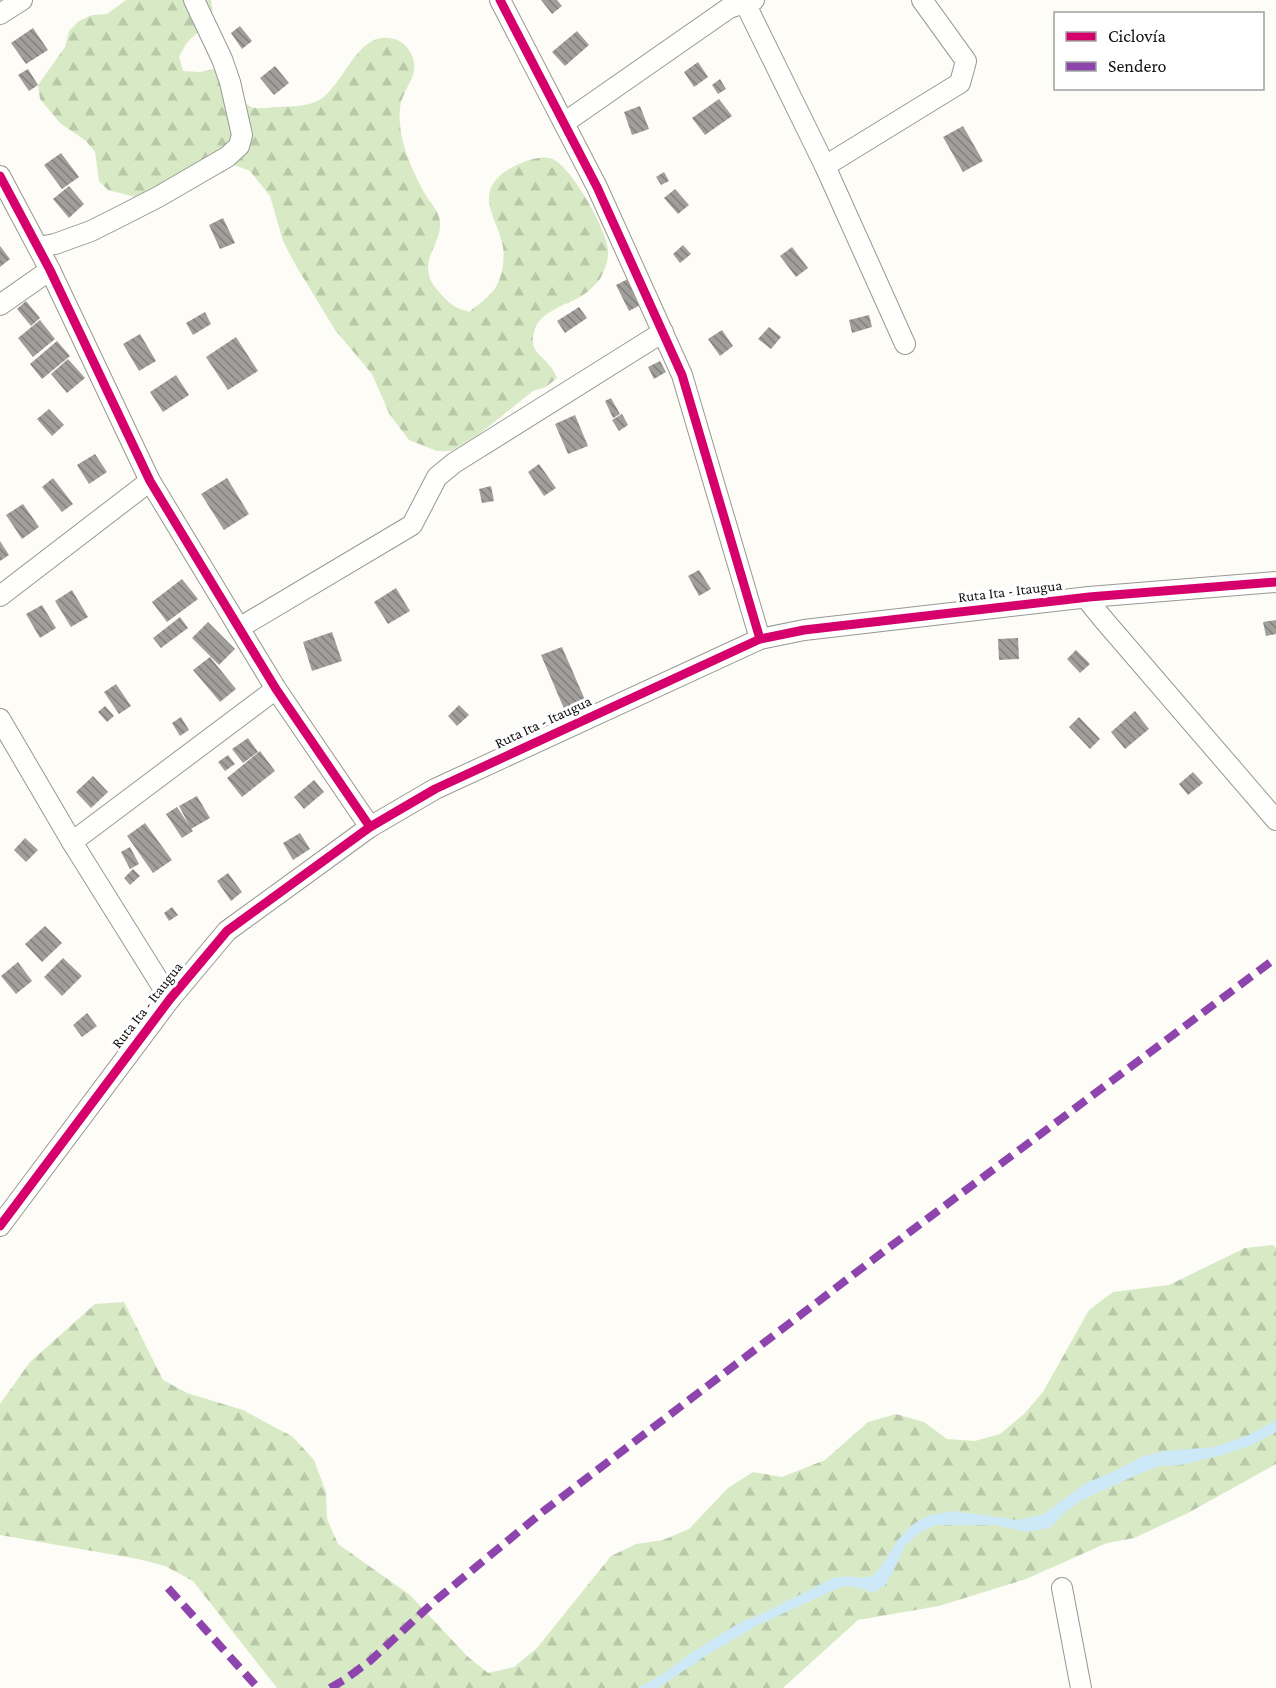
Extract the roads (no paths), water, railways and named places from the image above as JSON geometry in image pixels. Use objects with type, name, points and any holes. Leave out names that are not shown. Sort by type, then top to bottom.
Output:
[{"type":"street","points":[[0,14],[22,0]]},
{"type":"street","points":[[38,247],[55,244],[91,231],[120,217],[227,158],[239,146],[242,135],[230,82],[222,59],[194,0]]},
{"type":"street","points":[[500,0],[597,187],[682,375],[760,639]]},
{"type":"street","points":[[825,166],[960,83],[966,61],[922,0]]},
{"type":"street","points":[[564,123],[729,8],[750,2],[906,344]]},
{"type":"street","points":[[0,176],[50,270],[150,481],[276,689],[370,827]]},
{"type":"street","points":[[0,305],[50,270]]},
{"type":"street","points":[[239,628],[412,525],[437,477],[454,463],[663,332]]},
{"type":"street","points":[[0,596],[150,481]]},
{"type":"street","name":"Ruta Ita - Itaugua","points":[[0,1226],[170,999],[227,931],[370,827],[435,789],[760,639],[804,630],[1089,597],[1276,582]]},
{"type":"street","points":[[1089,597],[1090,603],[1103,620],[1276,820]]},
{"type":"street","points":[[72,842],[276,689]]},
{"type":"street","points":[[0,719],[72,842],[170,999]]},
{"type":"street","points":[[1062,1588],[1081,1688]]},
{"type":"water","points":[[1276,1419],[1276,1432],[1252,1445],[1180,1465],[1159,1466],[1139,1474],[1082,1500],[1064,1513],[1050,1528],[1026,1532],[996,1525],[935,1525],[919,1533],[905,1546],[885,1585],[873,1593],[858,1587],[843,1586],[758,1625],[707,1655],[658,1688],[638,1688],[739,1623],[833,1578],[872,1576],[880,1568],[898,1540],[912,1525],[927,1516],[954,1511],[1018,1520],[1042,1515],[1086,1483],[1143,1456],[1165,1451],[1214,1447],[1249,1435]]}]
